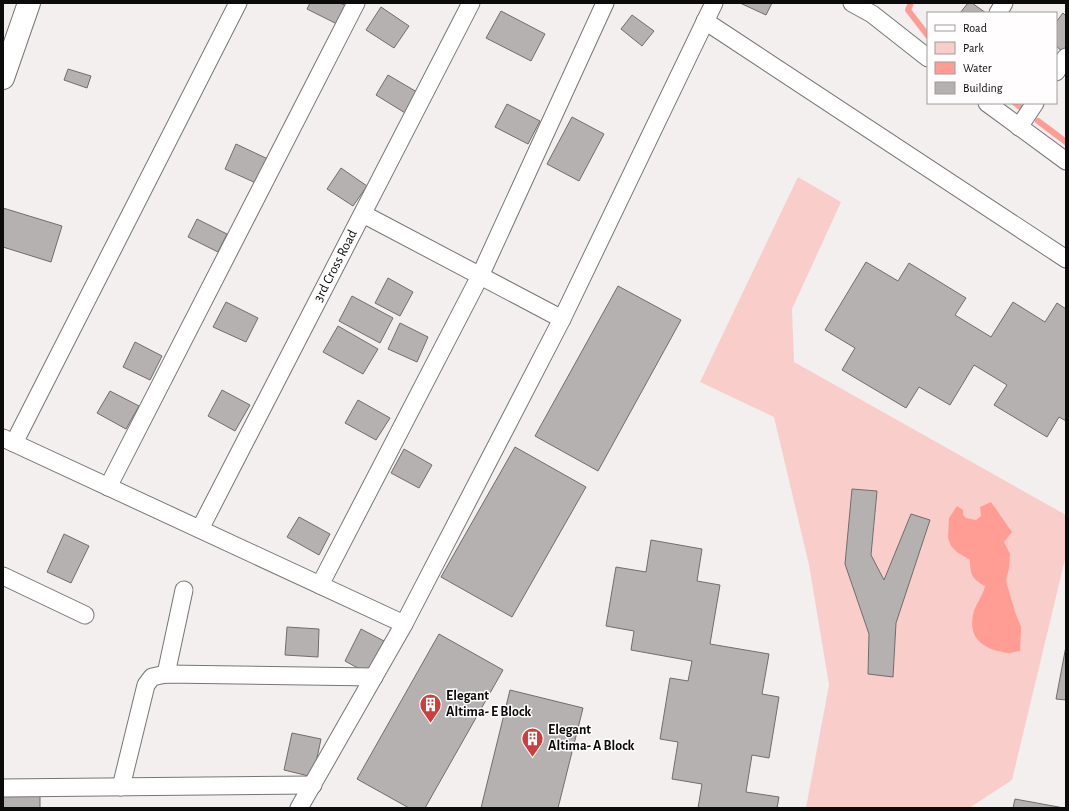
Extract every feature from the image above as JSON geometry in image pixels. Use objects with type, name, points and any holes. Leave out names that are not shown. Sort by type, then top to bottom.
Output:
[{"type":"street","points":[[5,66],[29,3]]},
{"type":"street","points":[[238,3],[8,441],[404,624]]},
{"type":"street","points":[[108,487],[356,3]]},
{"type":"street","name":"3rd Cross Road","points":[[200,529],[472,3]]},
{"type":"street","points":[[320,585],[480,276],[605,3]]},
{"type":"street","points":[[299,808],[404,624],[562,319],[714,3]]},
{"type":"street","points":[[852,3],[872,14],[927,57]]},
{"type":"street","points":[[999,12],[1004,3]]},
{"type":"street","points":[[705,21],[1066,259]]},
{"type":"street","points":[[1057,70],[1066,57]]},
{"type":"street","points":[[988,104],[1066,161]]},
{"type":"street","points":[[1019,127],[1034,104]]},
{"type":"street","points":[[363,214],[562,319]]},
{"type":"street","points":[[3,576],[85,615]]},
{"type":"street","points":[[166,674],[184,590]]},
{"type":"street","points":[[121,787],[146,685],[152,677],[166,674],[374,677]]},
{"type":"street","points":[[3,788],[313,785]]},
{"type":"green space","points":[[798,177],[841,202],[792,309],[794,362],[1066,515],[1066,555],[1012,780],[969,808],[806,808],[829,685],[809,565],[774,417],[700,382]]},
{"type":"water","points":[[991,502],[1012,532],[1004,542],[1010,554],[1006,581],[1021,627],[1020,651],[1010,653],[991,649],[981,643],[974,634],[972,622],[973,615],[975,607],[983,593],[985,586],[977,581],[971,573],[970,560],[957,552],[951,546],[948,538],[949,518],[957,506],[963,510],[963,515],[966,518],[976,520],[981,516],[980,507]]},
{"type":"building","points":[[310,3],[340,3],[349,7],[339,25],[307,9]]},
{"type":"building","points":[[740,3],[772,3],[766,15]]},
{"type":"building","points":[[968,3],[972,3],[985,12],[961,12]]},
{"type":"building","points":[[381,7],[409,26],[394,48],[366,30]]},
{"type":"building","points":[[501,11],[545,34],[531,61],[486,38]]},
{"type":"building","points":[[1063,13],[1066,16],[1066,48],[1063,52],[1057,47],[1057,21]]},
{"type":"building","points":[[632,15],[654,31],[642,46],[621,29]]},
{"type":"building","points":[[68,69],[91,76],[87,88],[64,80]]},
{"type":"building","points":[[388,75],[422,95],[410,116],[376,95]]},
{"type":"building","points":[[507,104],[540,121],[528,144],[495,127]]},
{"type":"building","points":[[572,117],[604,134],[579,181],[547,164]]},
{"type":"building","points":[[236,144],[270,160],[258,184],[225,169]]},
{"type":"building","points":[[341,168],[367,186],[353,206],[327,189]]},
{"type":"building","points":[[3,208],[62,226],[51,262],[3,247]]},
{"type":"building","points":[[197,219],[227,234],[218,252],[188,237]]},
{"type":"building","points":[[866,262],[898,281],[909,263],[966,298],[955,315],[991,337],[1013,302],[1045,322],[1057,303],[1066,309],[1066,421],[1059,417],[1047,437],[994,405],[1007,385],[974,365],[950,405],[919,387],[906,408],[842,370],[855,348],[825,330]]},
{"type":"building","points":[[388,278],[413,292],[400,316],[375,303]]},
{"type":"building","points":[[618,286],[681,320],[598,471],[535,436]]},
{"type":"building","points":[[352,296],[393,318],[380,343],[339,321]]},
{"type":"building","points":[[226,302],[258,318],[246,342],[213,327]]},
{"type":"building","points":[[400,323],[428,337],[417,362],[388,349]]},
{"type":"building","points":[[338,326],[378,349],[363,374],[323,352]]},
{"type":"building","points":[[135,342],[162,356],[150,380],[123,367]]},
{"type":"building","points":[[222,390],[250,405],[235,431],[208,416]]},
{"type":"building","points":[[110,391],[139,406],[126,429],[97,413]]},
{"type":"building","points":[[358,400],[390,418],[376,440],[345,423]]},
{"type":"building","points":[[515,447],[586,487],[512,617],[441,577]]},
{"type":"building","points":[[404,449],[432,465],[419,488],[391,473]]},
{"type":"building","points":[[852,489],[877,491],[871,555],[884,580],[911,514],[930,520],[896,623],[893,677],[868,674],[869,634],[845,564]]},
{"type":"building","points":[[299,517],[330,534],[319,555],[287,537]]},
{"type":"building","points":[[64,534],[89,546],[71,583],[47,572]]},
{"type":"building","points":[[651,540],[702,549],[697,581],[720,585],[710,644],[769,654],[762,694],[779,697],[769,758],[752,755],[746,792],[779,797],[777,808],[698,808],[702,784],[672,779],[678,742],[660,739],[670,678],[688,681],[692,661],[631,650],[634,631],[606,626],[616,567],[646,572]]},
{"type":"building","points":[[287,627],[319,629],[318,657],[285,655]]},
{"type":"building","points":[[361,629],[384,641],[367,673],[345,661]]},
{"type":"building","name":"Elegant Altima- E Block","points":[[439,634],[503,670],[425,808],[409,808],[357,779]]},
{"type":"building","points":[[1066,646],[1066,700],[1056,699]]},
{"type":"building","name":"Elegant Altima- A Block","points":[[510,690],[583,708],[558,808],[481,808]]},
{"type":"building","points":[[292,733],[321,739],[313,777],[284,770]]},
{"type":"building","points":[[3,794],[40,795],[40,808],[3,808]]},
{"type":"building","points":[[1015,799],[1064,808],[1013,808]]},
{"type":"waterway","points":[[911,3],[908,10],[927,35]]},
{"type":"waterway","points":[[1016,104],[1020,107]]},
{"type":"waterway","points":[[1038,121],[1066,142]]},
{"type":"place","name":"Elegant Altima- E Block","points":[[430,724]]},
{"type":"place","name":"Elegant Altima- A Block","points":[[532,758]]}]
